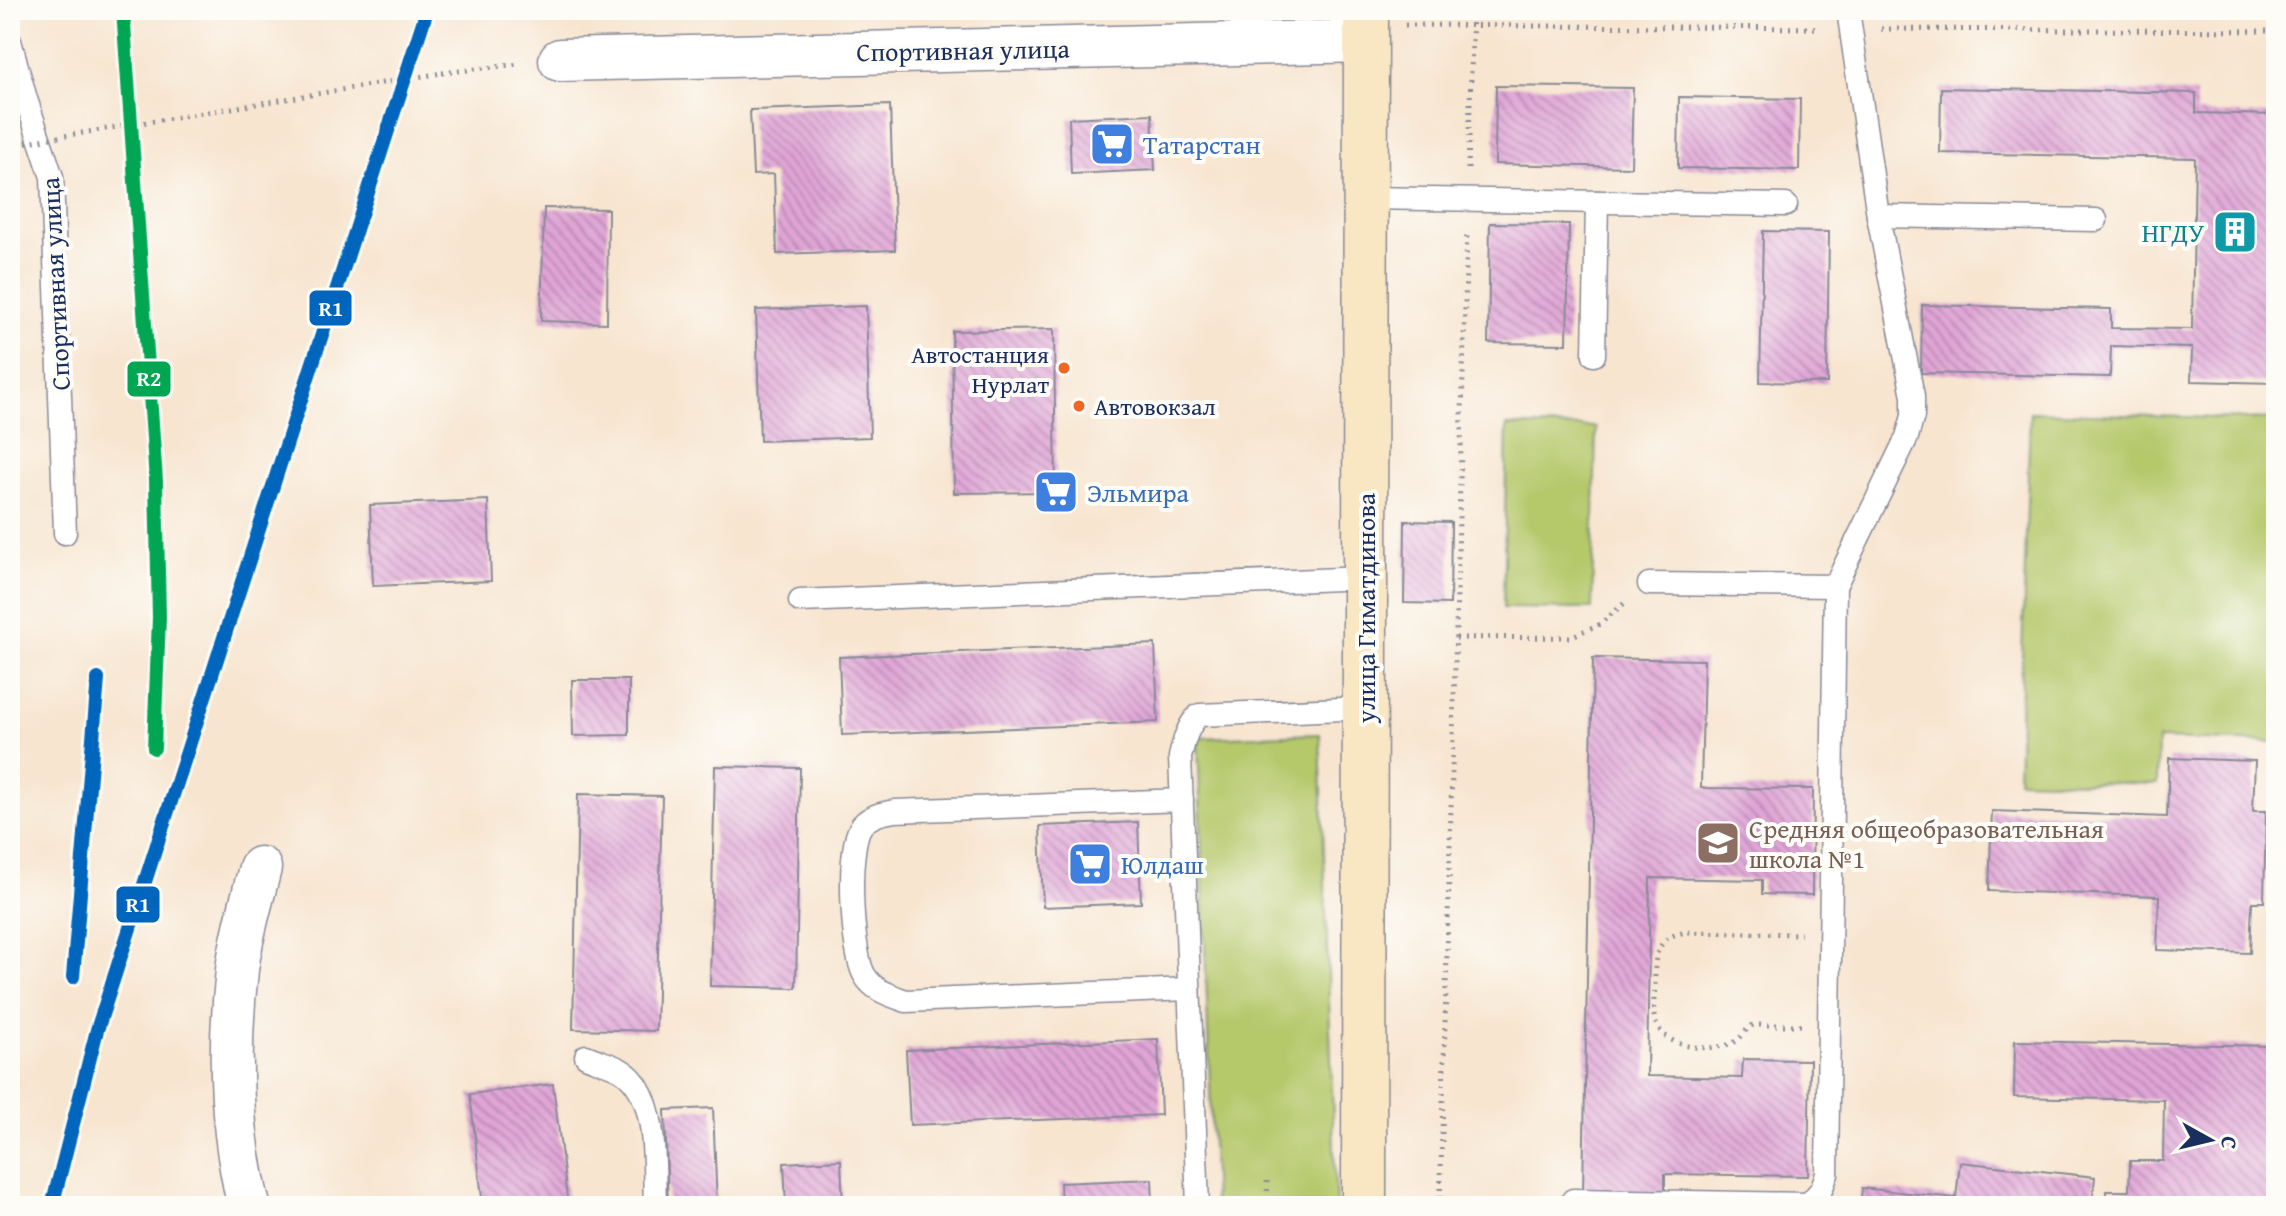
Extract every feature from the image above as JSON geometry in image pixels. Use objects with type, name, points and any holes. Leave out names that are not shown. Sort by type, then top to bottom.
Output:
[{"type":"main road","name":"улица Гиматдинова","points":[[1364,1206],[1366,25]]},
{"type":"street","name":"Спортивная улица","points":[[560,60],[1366,25]]},
{"type":"street","points":[[249,1206],[240,1170],[230,1069],[237,967],[260,868]]},
{"type":"lane","points":[[1573,1200],[1809,1204],[1821,1190],[1827,1174],[1835,586],[1901,450],[1913,416],[1913,396],[1878,216],[1849,19]]},
{"type":"lane","name":"Спортивная улица","points":[[10,41],[52,177],[65,533]]},
{"type":"lane","points":[[1365,198],[1786,205]]},
{"type":"lane","points":[[1594,355],[1597,202]]},
{"type":"lane","points":[[1878,216],[2096,220]]},
{"type":"lane","points":[[800,601],[1364,578]]},
{"type":"lane","points":[[1649,584],[1835,586]]},
{"type":"lane","points":[[1198,1206],[1180,757],[1188,729],[1199,715],[1365,708]]},
{"type":"lane","points":[[1182,800],[895,811],[876,815],[861,826],[852,853],[855,954],[865,977],[881,992],[906,1001],[1189,989]]},
{"type":"lane","points":[[586,1056],[622,1070],[646,1099],[655,1206]]},
{"type":"path","points":[[1440,1206],[1473,10]]},
{"type":"path","points":[[1366,25],[1849,19],[2276,31]]},
{"type":"path","points":[[10,145],[442,73],[560,60]]},
{"type":"path","points":[[1456,638],[1570,637],[1600,624],[1649,584]]},
{"type":"path","points":[[1829,1025],[1753,1025],[1739,1039],[1727,1045],[1683,1046],[1668,1038],[1654,1019],[1655,962],[1665,940],[1674,935],[1686,932],[1830,934]]},
{"type":"path","points":[[1267,1181],[1268,1206]]},
{"type":"green space","points":[[2030,412],[2276,420],[2276,742],[2158,739],[2157,784],[2018,780]]},
{"type":"green space","points":[[1507,426],[1596,427],[1592,609],[1503,608]]},
{"type":"green space","points":[[1320,734],[1336,1206],[1214,1206],[1198,738]]},
{"type":"building","points":[[1496,86],[1633,88],[1631,167],[1495,164]]},
{"type":"building","name":"НГДУ","points":[[1941,88],[2196,93],[2196,113],[2276,115],[2276,383],[2191,381],[2192,348],[2111,346],[2110,377],[1921,373],[1922,305],[2111,309],[2111,328],[2192,329],[2195,158],[1940,153]]},
{"type":"building","points":[[1679,97],[1800,99],[1799,170],[1678,168]]},
{"type":"building","points":[[890,105],[895,250],[777,254],[774,174],[753,175],[750,110]]},
{"type":"building","points":[[1152,114],[1155,170],[1071,174],[1069,118]]},
{"type":"building","points":[[544,208],[608,209],[607,323],[541,321]]},
{"type":"building","points":[[1490,223],[1569,224],[1567,344],[1488,343]]},
{"type":"building","points":[[1763,231],[1829,232],[1827,383],[1760,382]]},
{"type":"building","points":[[866,306],[870,437],[760,441],[756,310]]},
{"type":"building","points":[[1054,329],[1056,492],[954,493],[952,331]]},
{"type":"building","points":[[488,500],[491,581],[373,586],[370,505]]},
{"type":"building","points":[[1405,521],[1451,522],[1450,604],[1404,603]]},
{"type":"building","points":[[1155,644],[1158,722],[842,735],[839,657]]},
{"type":"building","points":[[1593,658],[1704,660],[1701,788],[1813,789],[1812,895],[1762,894],[1762,880],[1650,878],[1647,1076],[1742,1078],[1743,1059],[1810,1060],[1808,1176],[1665,1174],[1665,1193],[1583,1192]]},
{"type":"building","points":[[572,680],[629,680],[629,735],[573,736]]},
{"type":"building","points":[[2169,758],[2255,761],[2253,811],[2266,811],[2264,902],[2252,902],[2250,953],[2157,950],[2159,896],[1989,891],[1992,811],[2167,817]]},
{"type":"building","points":[[715,766],[800,768],[796,988],[710,986]]},
{"type":"building","points":[[578,794],[662,796],[656,1031],[573,1029]]},
{"type":"building","points":[[1138,822],[1141,903],[1043,907],[1040,826]]},
{"type":"building","points":[[1158,1039],[1161,1115],[910,1125],[906,1050]]},
{"type":"building","points":[[2015,1041],[2276,1046],[2276,1206],[2107,1206],[2107,1191],[2129,1191],[2130,1161],[2163,1161],[2164,1100],[2014,1097]]},
{"type":"building","points":[[553,1084],[568,1206],[483,1206],[470,1094]]},
{"type":"building","points":[[713,1108],[717,1206],[668,1206],[665,1110]]},
{"type":"building","points":[[841,1160],[843,1206],[786,1206],[784,1163]]},
{"type":"building","points":[[1960,1162],[2095,1177],[2092,1206],[1860,1206],[1862,1188],[1956,1198]]},
{"type":"building","points":[[1152,1179],[1153,1206],[1061,1206],[1060,1183]]},
{"type":"transit line","name":"R2","points":[[123,10],[156,481],[159,617],[154,748]]},
{"type":"transit line","name":"R1","points":[[52,1206],[97,1030],[427,10]]},
{"type":"transit line","name":"R1","points":[[73,977],[98,679]]},
{"type":"place","name":"Татарстан","points":[[1112,144]]},
{"type":"place","name":"НГДУ","points":[[2235,232]]},
{"type":"place","name":"Автостанция Нурлат","points":[[1064,368]]},
{"type":"place","name":"Автовокзал","points":[[1079,406]]},
{"type":"place","name":"Эльмира","points":[[1056,492]]},
{"type":"place","name":"Средняя общеобразовательная школа №1","points":[[1718,843]]},
{"type":"place","name":"Юлдаш","points":[[1090,864]]}]
